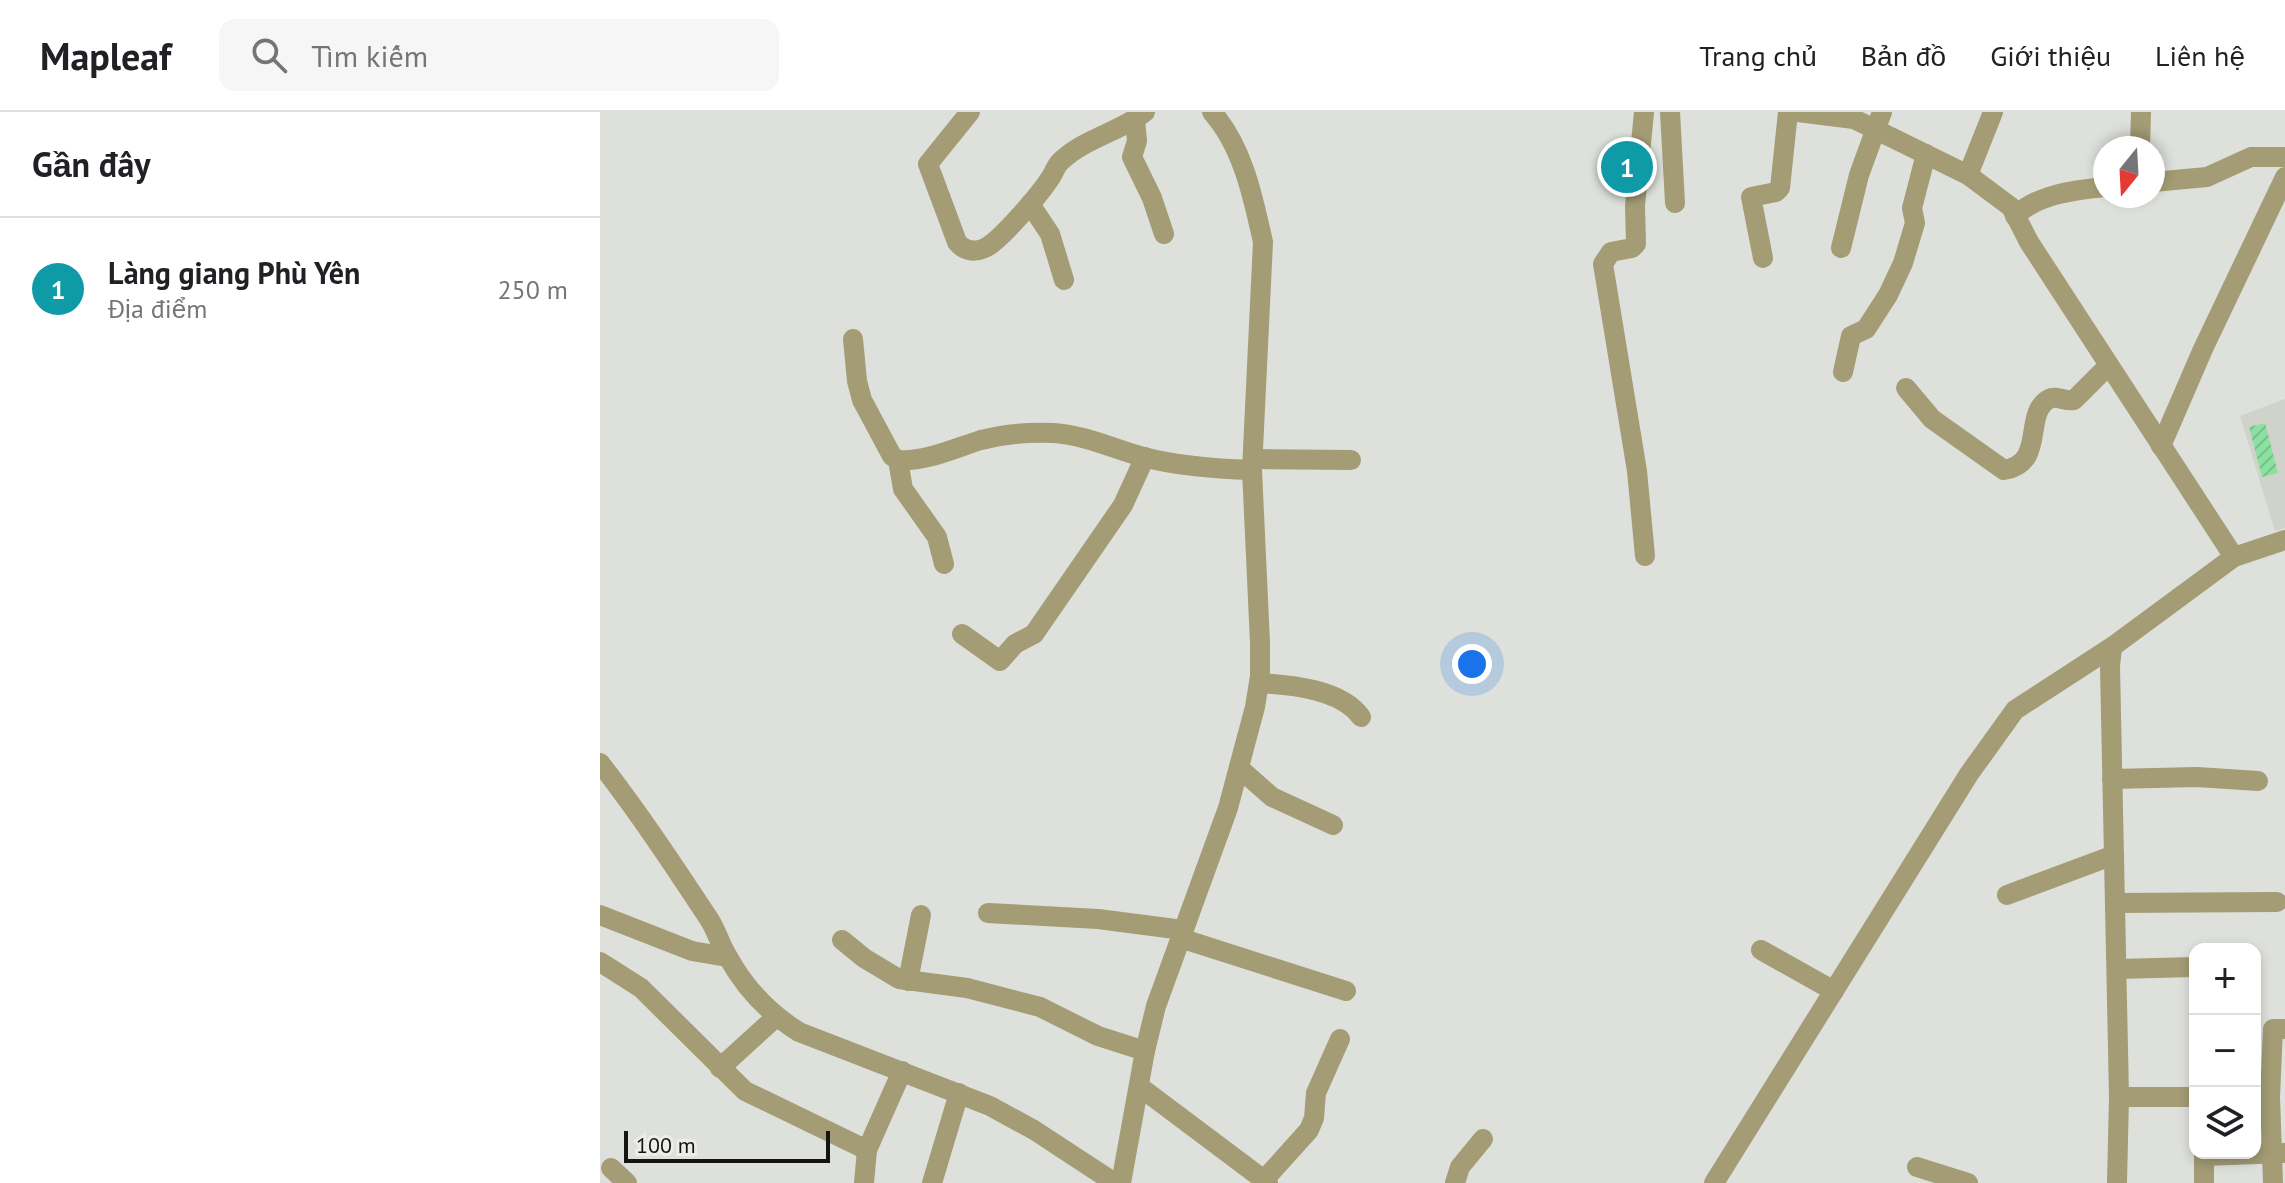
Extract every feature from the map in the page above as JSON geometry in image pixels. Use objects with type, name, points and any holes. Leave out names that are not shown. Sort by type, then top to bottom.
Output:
[{"type":"street","points":[[970,112],[928,164],[957,242],[963,249],[975,251],[987,247],[1030,204],[1059,163],[1090,142],[1140,116]]},
{"type":"street","points":[[1121,1183],[1156,1006],[1228,808],[1259,683],[1252,465],[1263,242],[1254,200],[1240,161],[1223,125],[1212,112]]},
{"type":"street","points":[[1644,112],[1635,206],[1636,244],[1632,248],[1611,252],[1603,264],[1637,471],[1645,556]]},
{"type":"street","points":[[1670,112],[1675,203]]},
{"type":"street","points":[[1763,258],[1751,197],[1776,192],[1780,188],[1788,112]]},
{"type":"street","points":[[1798,112],[1879,121],[1926,154],[1968,175],[2011,207],[2029,242],[2108,366],[2234,557]]},
{"type":"street","points":[[1968,175],[1993,112]]},
{"type":"street","points":[[2140,136],[2141,112]]},
{"type":"street","points":[[1140,116],[1132,157],[1152,198],[1164,234]]},
{"type":"street","points":[[1841,248],[1859,175],[1879,121]]},
{"type":"street","points":[[1843,372],[1851,336],[1866,329],[1888,295],[1903,263],[1912,239],[1915,223],[1912,208],[1926,154]]},
{"type":"street","points":[[2165,181],[2207,177],[2251,157],[2285,157]]},
{"type":"street","points":[[2161,446],[2203,349],[2285,177]]},
{"type":"street","points":[[2015,216],[2027,204],[2093,189]]},
{"type":"street","points":[[1030,204],[1050,234],[1064,280]]},
{"type":"street","points":[[853,339],[862,400],[892,456],[898,460],[950,451],[984,439],[1026,433],[1077,437],[1145,457],[1215,469],[1351,460]]},
{"type":"street","points":[[1906,388],[1932,419],[2004,470],[2016,468],[2025,460],[2038,414],[2048,400],[2074,400],[2108,366]]},
{"type":"street","points":[[962,634],[1000,661],[1015,644],[1034,634],[1123,505],[1145,457]]},
{"type":"street","points":[[898,460],[903,489],[937,537],[944,564]]},
{"type":"street","points":[[1718,1182],[1969,774],[2015,710],[2112,647],[2234,557],[2285,540]]},
{"type":"street","points":[[2112,647],[2119,1097],[2117,1183]]},
{"type":"street","points":[[1259,683],[1317,692],[1354,707],[1361,717]]},
{"type":"street","points":[[600,763],[637,810],[717,932],[727,957],[776,1017],[799,1032],[990,1106],[1034,1130],[1115,1183]]},
{"type":"street","points":[[1239,768],[1272,797],[1333,825]]},
{"type":"street","points":[[2112,779],[2197,777],[2258,781]]},
{"type":"street","points":[[2007,895],[2114,855]]},
{"type":"street","points":[[2115,903],[2277,902]]},
{"type":"street","points":[[988,913],[1098,919],[1181,934],[1346,991]]},
{"type":"street","points":[[908,981],[921,915]]},
{"type":"street","points":[[601,917],[692,951],[727,957]]},
{"type":"street","points":[[842,940],[886,973],[908,981],[967,988],[1040,1007],[1098,1036],[1145,1051]]},
{"type":"street","points":[[1761,950],[1834,991]]},
{"type":"street","points":[[600,962],[641,988],[745,1091],[867,1150]]},
{"type":"street","points":[[2117,969],[2189,967]]},
{"type":"street","points":[[720,1068],[776,1017]]},
{"type":"street","points":[[2273,1183],[2279,1153],[2270,1097],[2273,1029],[2285,1029]]},
{"type":"street","points":[[1140,1087],[1266,1182],[1309,1130],[1314,1118],[1316,1093],[1340,1039]]},
{"type":"street","points":[[864,1183],[867,1150],[902,1071]]},
{"type":"street","points":[[932,1183],[959,1093]]},
{"type":"street","points":[[2119,1097],[2189,1097]]},
{"type":"street","points":[[1455,1183],[1460,1167],[1483,1139]]},
{"type":"street","points":[[2204,1159],[2204,1183]]},
{"type":"street","points":[[1917,1167],[1968,1183]]},
{"type":"street","points":[[611,1168],[627,1183]]},
{"type":"shaded area","points":[[2285,399],[2285,528],[2275,531],[2240,416]]},
{"type":"building","points":[[2265,423],[2278,473],[2262,477],[2249,427]]},
{"type":"place","name":"Làng giang Phù Yên","points":[[1627,167]]}]
